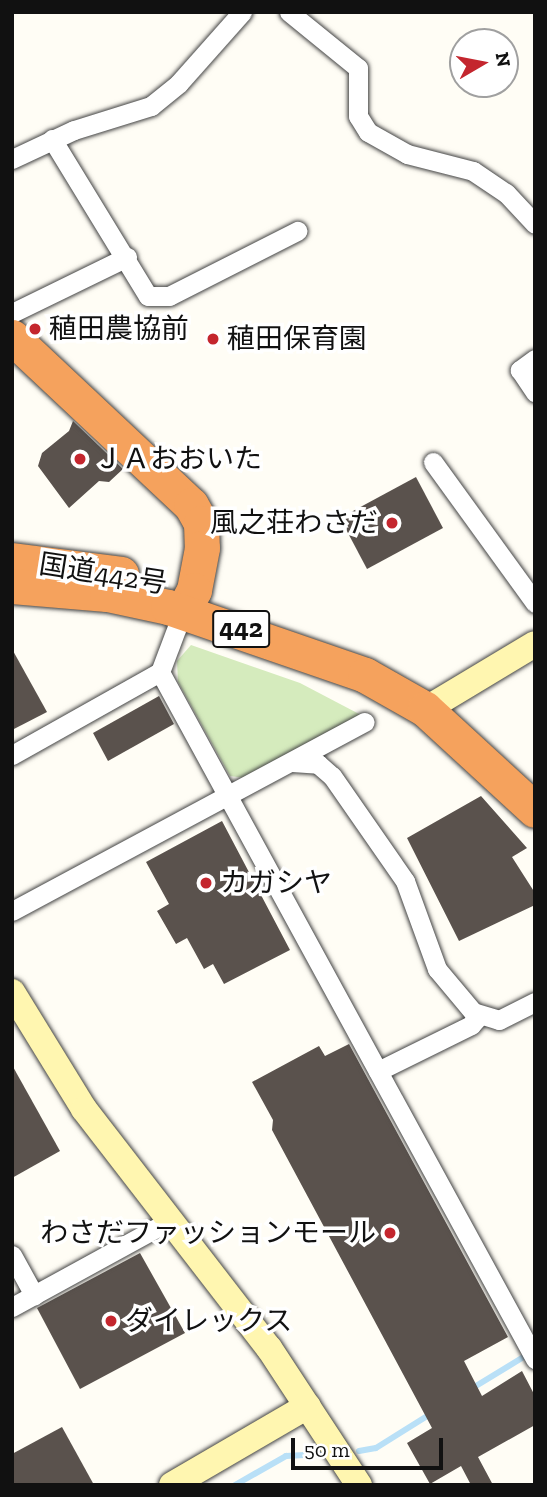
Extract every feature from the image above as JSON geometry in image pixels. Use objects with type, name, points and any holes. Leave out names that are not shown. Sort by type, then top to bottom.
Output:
[{"type":"highway","name":"国道442号","points":[[12,337],[191,505],[203,536],[188,601]]},
{"type":"highway","name":"国道442号","points":[[12,560],[111,572],[365,675],[408,697],[440,719],[535,810]]},
{"type":"highway","name":"国道442号","points":[[12,586],[188,601]]},
{"type":"street","points":[[12,159],[52,139],[151,106],[179,83],[242,12]]},
{"type":"street","points":[[289,12],[358,68],[358,116],[368,132],[407,154],[473,172],[506,193],[535,224]]},
{"type":"street","points":[[52,139],[127,257],[144,292],[162,298],[298,231]]},
{"type":"street","points":[[12,313],[127,257]]},
{"type":"street","points":[[535,359],[520,370],[535,392]]},
{"type":"street","points":[[433,462],[535,603]]},
{"type":"street","points":[[12,755],[160,673],[188,601]]},
{"type":"street","points":[[440,719],[535,644]]},
{"type":"street","points":[[160,673],[535,1359]]},
{"type":"street","points":[[12,911],[365,722]]},
{"type":"street","points":[[290,762],[318,764],[332,776],[405,881],[437,969],[479,1016],[499,1020],[535,1002]]},
{"type":"street","points":[[12,992],[84,1109],[269,1348],[359,1485]]},
{"type":"street","points":[[378,1071],[471,1025],[479,1016]]},
{"type":"street","points":[[12,1307],[169,1221]]},
{"type":"street","points":[[12,1255],[34,1294]]},
{"type":"street","points":[[172,1485],[308,1406]]},
{"type":"green space","points":[[191,645],[300,683],[361,715],[245,778],[230,776],[178,682],[177,661]]},
{"type":"building","name":"ＪＡおおいた","points":[[73,421],[123,469],[109,482],[99,481],[69,508],[38,466],[42,453],[69,431]]},
{"type":"building","name":"風之荘わさだ","points":[[416,477],[443,528],[367,569],[340,518]]},
{"type":"building","points":[[12,649],[47,712],[12,730]]},
{"type":"building","points":[[159,696],[174,724],[108,761],[93,733]]},
{"type":"building","points":[[481,796],[527,848],[512,857],[535,893],[535,905],[459,941],[407,838]]},
{"type":"building","name":"カガシヤ","points":[[222,821],[290,950],[224,984],[213,964],[204,969],[187,938],[176,944],[157,911],[169,904],[146,862]]},
{"type":"building","name":"わさだファッションモール","points":[[349,1044],[508,1337],[464,1361],[482,1396],[522,1371],[535,1396],[535,1425],[478,1457],[493,1485],[471,1485],[461,1466],[430,1484],[407,1443],[432,1428],[272,1130],[273,1120],[252,1082],[319,1046],[325,1056]]},
{"type":"building","points":[[12,1065],[60,1151],[12,1178]]},
{"type":"building","name":"ダイレックス","points":[[140,1253],[185,1333],[80,1389],[37,1308]]},
{"type":"building","points":[[62,1427],[94,1485],[12,1485],[12,1454]]},
{"type":"waterway","points":[[471,1389],[530,1353]]},
{"type":"waterway","points":[[359,1451],[376,1448],[432,1413]]},
{"type":"waterway","points":[[235,1485],[286,1456],[319,1454]]},
{"type":"place","name":"稙田農協前","points":[[35,329]]},
{"type":"place","name":"稙田保育園","points":[[213,339]]},
{"type":"place","name":"ＪＡおおいた","points":[[80,459]]},
{"type":"place","name":"風之荘わさだ","points":[[392,523]]},
{"type":"place","name":"カガシヤ","points":[[206,883]]},
{"type":"place","name":"わさだファッションモール","points":[[390,1233]]},
{"type":"place","name":"ダイレックス","points":[[111,1321]]}]
